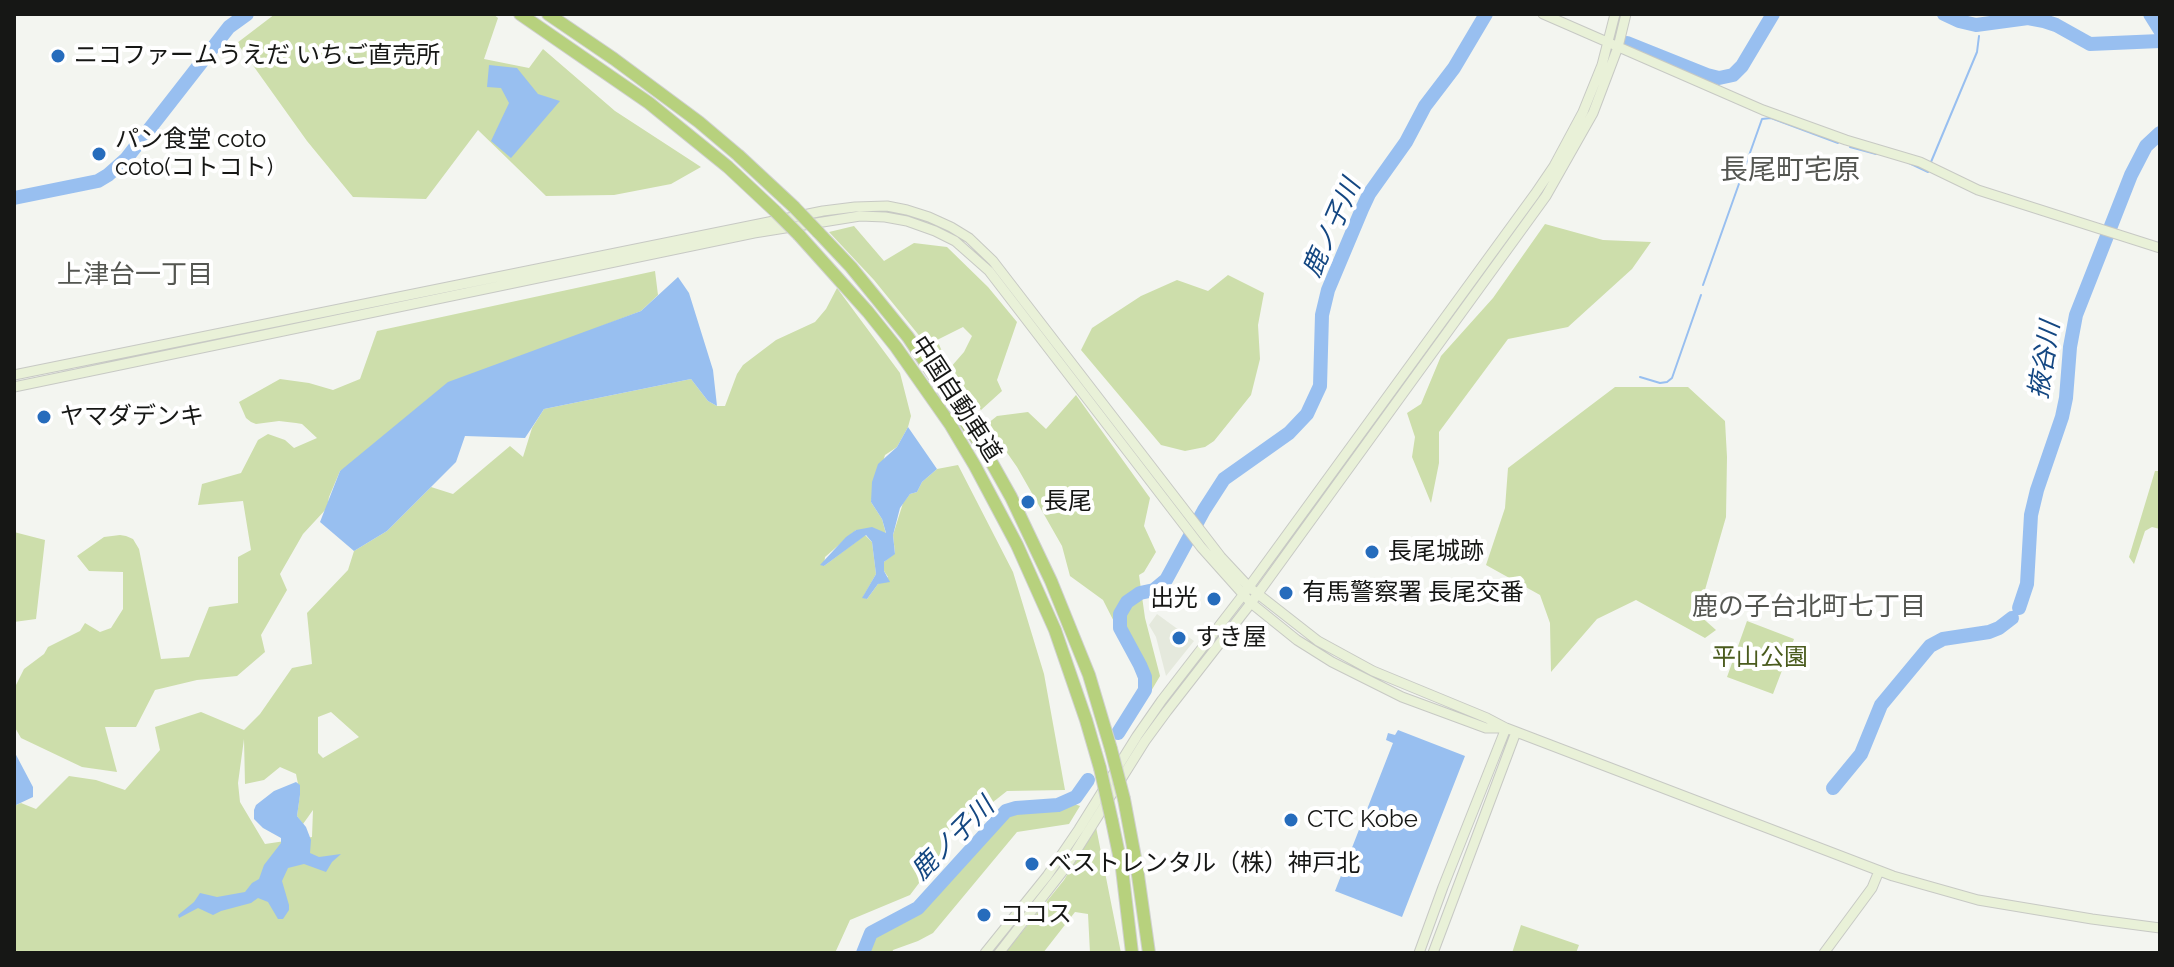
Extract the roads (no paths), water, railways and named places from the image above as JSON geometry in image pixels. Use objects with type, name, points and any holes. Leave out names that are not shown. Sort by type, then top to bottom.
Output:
[{"type":"highway","name":"中国自動車道","points":[[520,14],[659,111],[728,167],[775,211],[868,312],[950,424],[995,502],[1030,572],[1055,630],[1086,720],[1122,869],[1132,953]]},
{"type":"highway","name":"中国自動車道","points":[[548,14],[699,122],[794,207],[871,290],[908,337],[988,456],[1032,539],[1089,675],[1124,799],[1149,953]]},
{"type":"street","points":[[1543,14],[1763,110],[1930,167],[1978,190],[2160,248]]},
{"type":"street","points":[[1613,45],[1615,14]]},
{"type":"street","points":[[999,953],[1066,867],[1153,731],[1554,166],[1583,112],[1626,14]]},
{"type":"street","points":[[14,375],[823,211],[887,206],[929,217],[951,227],[969,238],[993,261],[1205,545],[1250,595],[1297,640],[1332,662],[1402,697],[1486,728],[1511,730],[1879,871],[1978,900],[2160,928]]},
{"type":"street","points":[[14,387],[754,233],[860,216],[885,217],[907,221],[955,241],[989,271],[1165,492]]},
{"type":"street","points":[[985,953],[1047,876],[1137,736],[1250,595]]},
{"type":"street","points":[[1419,953],[1443,887],[1511,730]]},
{"type":"street","points":[[1433,953],[1511,730]]},
{"type":"street","points":[[1824,953],[1872,888],[1879,871]]},
{"type":"water","points":[[489,65],[517,68],[538,94],[560,101],[511,158],[491,141],[509,103],[501,88],[487,87]]},
{"type":"water","points":[[678,277],[689,293],[713,370],[717,406],[708,401],[691,379],[544,409],[525,438],[465,436],[456,462],[387,531],[354,551],[320,522],[340,471],[448,382],[641,311]]},
{"type":"water","points":[[908,427],[937,469],[900,508],[893,535],[895,554],[884,562],[884,571],[890,582],[878,584],[867,599],[862,598],[876,574],[872,542],[866,535],[824,566],[820,565],[856,530],[872,527],[886,533],[882,519],[871,502],[872,482],[878,464],[897,447]]},
{"type":"water","points":[[1398,730],[1465,756],[1402,917],[1335,891],[1393,743],[1386,740],[1388,733],[1395,735]]},
{"type":"water","points":[[14,751],[33,787],[33,797],[14,806]]},
{"type":"water","points":[[296,782],[300,785],[297,816],[311,840],[310,853],[319,857],[341,854],[326,872],[304,864],[288,868],[282,881],[289,910],[283,919],[278,919],[268,902],[258,898],[213,915],[198,908],[179,918],[178,915],[200,893],[217,897],[245,892],[259,879],[281,838],[254,819],[254,810],[274,791]]},
{"type":"waterway","points":[[14,198],[98,181],[108,175],[126,159],[229,27],[247,14]]},
{"type":"waterway","name":"鹿ノ子川","points":[[1118,733],[1145,690],[1145,677],[1120,628],[1120,614],[1127,602],[1140,593],[1154,590],[1166,580],[1224,479],[1289,433],[1307,414],[1320,386],[1322,315],[1328,290],[1362,209],[1486,14]]},
{"type":"waterway","name":"鹿ノ子川","points":[[1627,43],[1719,78],[1733,75],[1742,66],[1773,14]]},
{"type":"waterway","name":"鹿ノ子川","points":[[1944,14],[1976,25],[2028,18],[2044,21],[2090,44],[2160,41]]},
{"type":"waterway","points":[[2150,14],[2160,30]]},
{"type":"waterway","points":[[1931,162],[1977,52],[1979,36]]},
{"type":"waterway","points":[[1703,285],[1762,119],[1771,118],[1838,143]]},
{"type":"waterway","name":"掖谷川","points":[[2019,608],[2027,584],[2031,515],[2066,398],[2076,315],[2131,175],[2146,146],[2160,133]]},
{"type":"waterway","points":[[1850,147],[1876,154]]},
{"type":"waterway","points":[[1909,163],[1928,172]]},
{"type":"waterway","points":[[1640,377],[1660,383],[1672,378],[1701,295]]},
{"type":"waterway","name":"掖谷川","points":[[1833,788],[1861,754],[1881,705],[1930,646],[1943,639],[1989,632],[2012,618]]},
{"type":"waterway","name":"鹿ノ子川","points":[[863,953],[871,933],[918,908],[1006,811],[1058,805],[1076,797],[1088,780]]},
{"type":"place","name":"ニコファームうえだ いちご直売所","points":[[58,56]]},
{"type":"place","name":"パン食堂 coto coto(コトコト)","points":[[99,154]]},
{"type":"place","name":"ヤマダデンキ","points":[[44,417]]},
{"type":"place","name":"長尾","points":[[1028,502]]},
{"type":"place","name":"長尾城跡","points":[[1372,552]]},
{"type":"place","name":"有馬警察署 長尾交番","points":[[1286,593]]},
{"type":"place","name":"出光","points":[[1214,599]]},
{"type":"place","name":"すき屋","points":[[1179,638]]},
{"type":"place","name":"CTC Kobe","points":[[1291,820]]},
{"type":"place","name":"ベストレンタル（株）神戸北","points":[[1032,864]]},
{"type":"place","name":"ココス","points":[[984,915]]},
{"type":"district","name":"長尾町宅原","points":[[1790,171]]},
{"type":"district","name":"上津台一丁目","points":[[135,275]]},
{"type":"district","name":"鹿の子台北町七丁目","points":[[1809,607]]},
{"type":"park label","name":"平山公園","points":[[1760,658]]}]
